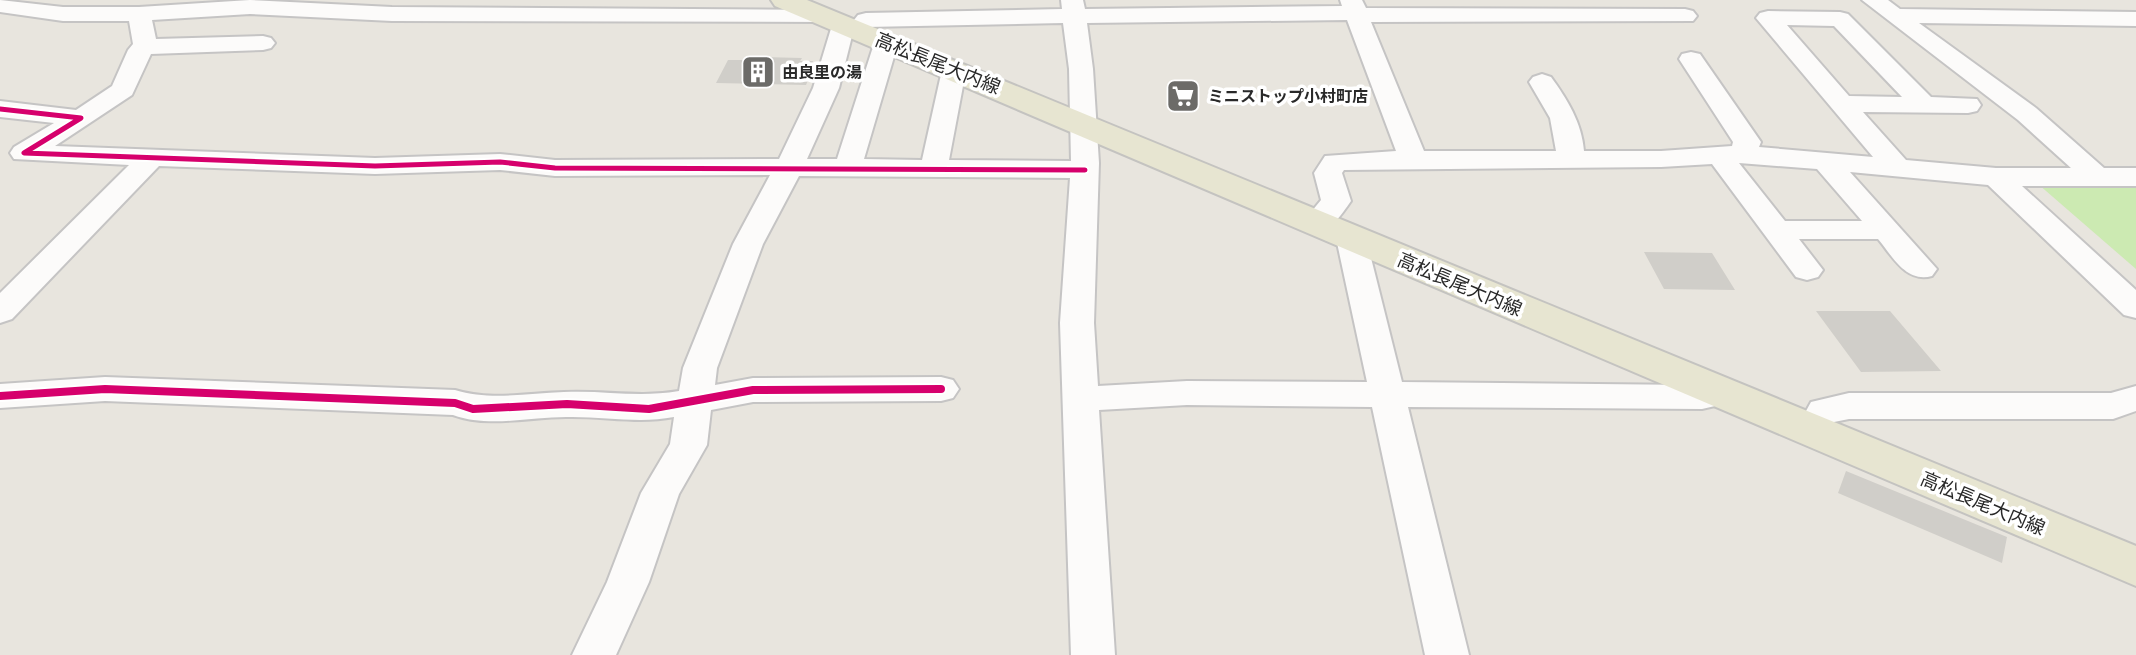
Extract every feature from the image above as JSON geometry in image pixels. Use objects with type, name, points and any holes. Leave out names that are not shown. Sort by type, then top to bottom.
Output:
[{"type":"main road","name":"高松長尾大内線","points":[[785,0],[838,15],[1083,117],[1712,389],[2136,567]]},
{"type":"main road","name":"高松長尾大内線","points":[[838,15],[954,70],[1083,117]]},
{"type":"main road","name":"高松長尾大内線","points":[[1332,223],[1824,411],[2136,542]]},
{"type":"street","points":[[1872,0],[2027,114],[2099,179]]},
{"type":"street","points":[[0,5],[62,14],[139,14],[250,7],[392,14],[838,15],[948,8],[1072,8],[1102,14],[1355,9],[1685,16]]},
{"type":"street","points":[[1072,8],[1080,69],[1085,170],[1077,323],[1093,655]]},
{"type":"street","points":[[1355,9],[1413,159]]},
{"type":"street","points":[[139,14],[146,47]]},
{"type":"street","points":[[594,655],[628,582],[660,492],[688,445],[700,368],[748,244],[789,167],[826,88],[838,15]]},
{"type":"street","points":[[1894,16],[2136,19]]},
{"type":"street","points":[[1898,169],[1768,18],[1840,19],[1923,104]]},
{"type":"street","points":[[263,43],[146,47],[140,50],[123,90],[24,153],[375,166],[500,162],[555,168],[848,167],[1085,170]]},
{"type":"street","points":[[848,167],[884,50]]},
{"type":"street","points":[[1691,59],[1747,142],[1732,155]]},
{"type":"street","points":[[1879,59],[1941,60]]},
{"type":"street","points":[[934,168],[954,70]]},
{"type":"street","points":[[1542,82],[1564,117],[1571,138],[1570,158]]},
{"type":"street","points":[[1842,104],[1968,105]]},
{"type":"street","points":[[0,109],[81,118]]},
{"type":"street","points":[[1447,655],[1388,396],[1332,223],[1336,201],[1328,173],[1335,162],[1413,159],[1661,159],[1732,155],[1996,177],[2136,177]]},
{"type":"street","points":[[1732,155],[1776,230],[1807,270]]},
{"type":"street","points":[[0,312],[152,158]]},
{"type":"street","points":[[1826,162],[1921,269]]},
{"type":"street","points":[[1996,177],[2136,308]]},
{"type":"street","points":[[1776,230],[1886,230]]},
{"type":"street","points":[[0,396],[105,389],[455,403],[472,409],[567,404],[649,409],[753,390],[941,389]]},
{"type":"street","points":[[1080,399],[1186,393],[1702,397],[1712,389]]},
{"type":"street","points":[[1824,411],[1849,406],[2113,407],[2136,398]]},
{"type":"green space","points":[[2038,184],[2136,184],[2136,269]]},
{"type":"building","name":"由良里の湯","points":[[760,57],[802,58],[800,61],[813,61],[812,64],[815,64],[806,85],[716,83],[728,60],[758,60]]},
{"type":"building","points":[[1644,252],[1712,253],[1735,290],[1664,289]]},
{"type":"building","points":[[1816,311],[1890,311],[1941,371],[1861,372]]},
{"type":"building","points":[[1846,471],[2007,537],[2002,563],[1838,493]]},
{"type":"cycle path","points":[[0,109],[81,118],[24,153],[375,166],[500,162],[555,168],[1085,170]]},
{"type":"cycle path","points":[[0,396],[105,389],[455,403],[473,409],[567,404],[649,409],[753,390],[941,389]]},
{"type":"place","name":"由良里の湯","points":[[758,72]]},
{"type":"place","name":"ミニストップ小村町店","points":[[1183,96]]}]
